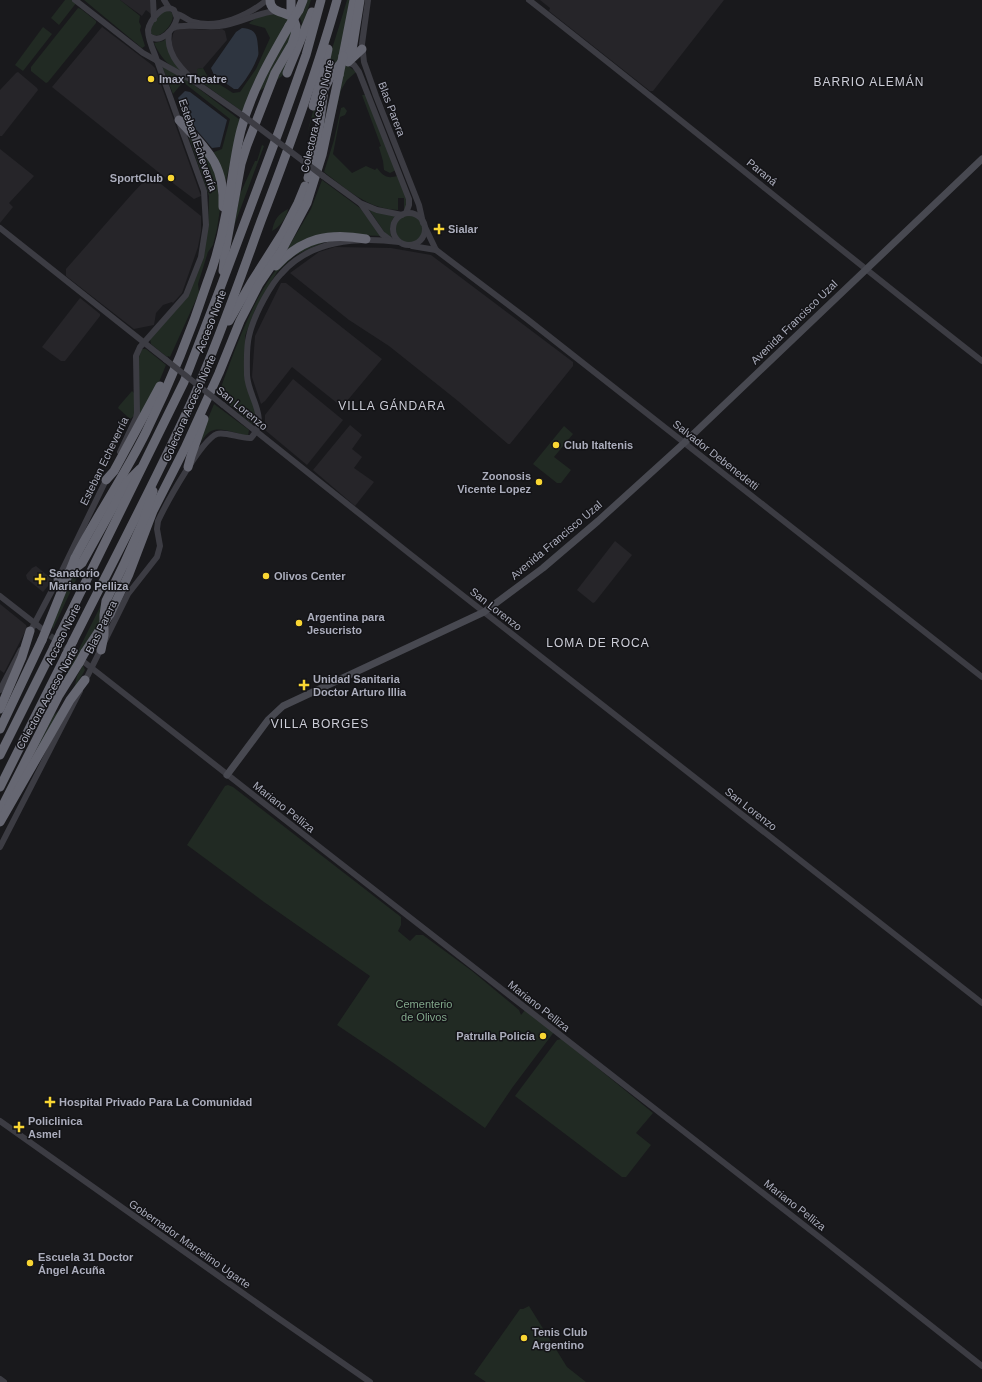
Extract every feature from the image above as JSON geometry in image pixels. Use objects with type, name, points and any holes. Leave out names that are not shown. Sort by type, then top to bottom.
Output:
[{"type":"highway","points":[[221,286],[225,252],[241,164],[260,109],[275,73],[294,39],[296,30],[286,13],[271,8],[269,0]]},
{"type":"highway","points":[[291,0],[291,22]]},
{"type":"highway","points":[[0,729],[42,640],[75,558],[146,432],[181,352],[211,273],[226,214],[237,147],[246,114],[267,65],[299,10],[303,0]]},
{"type":"highway","points":[[287,73],[317,0]]},
{"type":"highway","name":"Acceso Norte","points":[[0,755],[145,464],[184,382],[306,55],[320,0]]},
{"type":"highway","name":"Colectora Acceso Norte","points":[[0,811],[59,696],[81,663],[85,652],[110,614],[129,574],[153,511],[185,448],[225,359],[240,321],[259,284],[290,238],[307,203],[322,155],[337,72],[345,59],[354,0]]},
{"type":"highway","points":[[216,343],[282,234],[298,203],[317,145],[324,90],[327,82],[337,72],[352,50],[360,0]]},
{"type":"highway","points":[[313,106],[324,68],[336,3]]},
{"type":"highway","name":"Acceso Norte","points":[[0,787],[195,394],[216,343],[290,144],[319,62],[336,3]]},
{"type":"highway","points":[[345,59],[362,50]]},
{"type":"highway","points":[[179,120],[208,151],[218,168],[223,196],[221,236]]},
{"type":"highway","points":[[252,297],[283,259],[303,244],[317,238],[331,236],[366,239]]},
{"type":"highway","points":[[106,480],[114,471],[158,392],[186,329],[200,302]]},
{"type":"highway","points":[[188,467],[221,376],[225,359]]},
{"type":"highway","points":[[101,650],[104,635],[106,601],[144,519],[165,456]]},
{"type":"highway","points":[[58,579],[82,562],[127,482],[145,464]]},
{"type":"highway","points":[[0,709],[33,627]]},
{"type":"highway","points":[[0,822],[70,700],[85,680]]},
{"type":"main road","name":"Avenida Francisco Uzal","points":[[227,775],[268,720],[283,706],[484,612],[546,565],[598,521],[684,443],[982,159]]},
{"type":"street","points":[[75,0],[129,44],[157,62],[195,82],[360,203],[377,210],[416,215],[424,225],[423,237],[420,241],[411,245],[366,239],[335,243],[314,250],[288,266],[277,277],[253,321],[248,340],[248,379],[259,417],[259,425],[255,432]]},
{"type":"street","points":[[152,0],[154,19]]},
{"type":"street","points":[[164,0],[169,8],[174,10],[176,14],[194,22],[209,23],[225,22],[250,13],[269,0]]},
{"type":"street","name":"Blas Parera","points":[[368,0],[363,30],[362,50],[366,69],[418,205],[424,225]]},
{"type":"street","name":"Paraná","points":[[530,0],[866,270],[982,361]]},
{"type":"street","points":[[169,8],[162,10],[154,19],[149,28],[149,36],[152,38],[158,38],[180,26],[227,26],[261,13],[277,11]]},
{"type":"street","points":[[176,14],[176,21],[171,30],[168,43],[171,53],[180,66],[195,82]]},
{"type":"street","name":"Esteban Echeverría","points":[[0,690],[58,579],[136,418],[137,406],[135,360],[137,352],[184,299],[191,284],[203,249],[206,225],[206,196],[149,36]]},
{"type":"street","name":"Blas Parera","points":[[345,59],[354,65],[359,72],[408,199],[409,205],[404,214]]},
{"type":"street","points":[[360,203],[382,234],[396,242]]},
{"type":"street","points":[[396,242],[393,226],[396,219],[404,214]]},
{"type":"street","name":"Salvador Debenedetti","points":[[424,225],[436,250]]},
{"type":"street","name":"San Lorenzo","points":[[0,228],[224,405],[255,432],[982,1003]]},
{"type":"street","name":"Salvador Debenedetti","points":[[411,245],[436,250],[527,319],[982,677]]},
{"type":"street","name":"Blas Parera","points":[[0,847],[75,702],[128,594],[157,557],[160,546],[157,529],[158,521],[188,467],[208,441],[216,434],[220,433],[243,438],[251,438],[255,432]]},
{"type":"street","points":[[0,596],[33,627],[41,628]]},
{"type":"street","name":"Mariano Pelliza","points":[[81,663],[92,668],[806,1226],[982,1366]]},
{"type":"street","name":"Gobernador Marcelino Ugarte","points":[[0,1121],[370,1382]]},
{"type":"street","points":[[0,1379],[4,1382]]},
{"type":"shaded area","points":[[120,0],[150,0],[152,9],[151,14],[146,10],[142,16]]},
{"type":"shaded area","points":[[540,0],[724,0],[653,91],[650,91],[549,11],[550,8]]},
{"type":"shaded area","points":[[102,27],[155,68],[201,196],[194,199],[52,87]]},
{"type":"shaded area","points":[[180,28],[206,30],[222,29],[225,31],[227,40],[203,68],[198,69],[198,80],[177,60],[171,45],[175,30]]},
{"type":"shaded area","points":[[242,28],[255,33],[258,55],[244,82],[238,89],[234,89],[214,75],[211,68],[236,32]]},
{"type":"shaded area","points":[[18,72],[38,90],[2,136],[0,136],[0,90]]},
{"type":"shaded area","points":[[185,91],[190,92],[227,120],[220,147],[212,148],[189,121],[178,98]]},
{"type":"shaded area","points":[[0,149],[34,176],[9,203],[13,207],[0,223]]},
{"type":"shaded area","points":[[151,176],[201,216],[201,231],[198,247],[182,293],[173,303],[163,305],[156,313],[154,325],[134,329],[66,276],[66,269],[132,194],[148,177]]},
{"type":"shaded area","points":[[335,247],[391,248],[431,255],[573,362],[573,366],[510,444],[508,444],[458,401],[389,346],[349,320],[290,273],[319,252]]},
{"type":"shaded area","points":[[281,283],[286,283],[382,359],[342,407],[292,367],[261,404],[252,377],[255,336]]},
{"type":"shaded area","points":[[80,298],[100,314],[100,316],[65,361],[61,361],[42,347]]},
{"type":"shaded area","points":[[293,379],[343,420],[307,465],[265,430],[265,415]]},
{"type":"shaded area","points":[[350,425],[362,435],[352,449],[362,457],[354,468],[374,482],[355,506],[313,470]]},
{"type":"shaded area","points":[[615,541],[632,555],[593,603],[577,590]]},
{"type":"shaded area","name":"Sanatorio Mariano Pelliza","points":[[36,566],[53,580],[43,592],[27,579],[26,575]]},
{"type":"shaded area","points":[[0,604],[26,625],[27,628],[4,673],[0,670]]},
{"type":"green space","points":[[65,0],[75,0],[77,2],[59,25],[51,18]]},
{"type":"green space","points":[[84,0],[120,0],[140,16],[140,30],[145,46],[142,48]]},
{"type":"green space","points":[[307,0],[311,0],[287,70],[274,82],[299,34],[302,23],[299,16]]},
{"type":"green space","points":[[347,0],[350,0],[339,59],[330,69],[318,99],[317,119],[311,121],[307,134],[316,100]]},
{"type":"green space","points":[[78,8],[96,21],[96,23],[46,83],[31,71],[31,67]]},
{"type":"green space","points":[[165,10],[173,15],[170,24],[163,33],[154,35],[150,32],[152,26],[157,17]]},
{"type":"green space","points":[[270,13],[279,13],[289,18],[253,84],[243,112],[198,80],[197,69],[203,68],[208,77],[233,93],[240,92],[256,69],[270,38],[265,28],[249,23],[258,17]]},
{"type":"green space","points":[[293,26],[292,39],[276,62],[264,88],[258,92]]},
{"type":"green space","points":[[43,27],[52,34],[23,71],[15,65]]},
{"type":"green space","points":[[167,38],[167,44],[187,75],[167,62],[160,55],[154,43],[163,41]]},
{"type":"green space","points":[[347,65],[356,72],[347,80],[341,90],[329,139],[344,66]]},
{"type":"green space","points":[[162,66],[190,82],[240,120],[225,185],[214,152],[222,149],[230,119],[183,82],[173,94]]},
{"type":"green space","points":[[362,95],[366,95],[396,170],[390,173],[384,170],[379,147],[381,146]]},
{"type":"green space","points":[[344,107],[347,111],[345,115],[340,117],[333,154],[352,173],[366,166],[375,170],[377,168],[383,175],[388,177],[397,176],[408,203],[404,210],[404,198],[398,198],[398,210],[377,206],[358,197],[324,172],[334,140],[341,108]]},
{"type":"green space","points":[[187,132],[205,153],[217,173],[220,209],[213,245],[208,252],[198,284],[199,293],[170,357],[167,357],[151,344],[150,339],[186,299],[208,227],[209,196]]},
{"type":"green space","points":[[262,145],[264,146],[234,226],[240,194],[255,161],[257,161]]},
{"type":"green space","points":[[322,180],[360,208],[381,236],[334,234],[285,253],[311,209]]},
{"type":"green space","points":[[368,208],[395,216],[390,227],[392,239],[385,233]]},
{"type":"green space","points":[[288,209],[283,222],[272,231],[277,218]]},
{"type":"green space","points":[[405,213],[411,213],[421,220],[424,229],[423,235],[417,242],[411,245],[405,245],[395,238],[392,232],[392,226],[399,216]]},
{"type":"green space","points":[[333,239],[334,242],[325,242],[294,256],[277,272],[255,310],[245,336],[245,379],[257,416],[257,419],[252,424],[218,395],[241,334],[263,289],[276,270],[290,255],[306,245]]},
{"type":"green space","points":[[142,349],[146,349],[166,365],[154,394],[138,418],[138,360]]},
{"type":"green space","points":[[132,391],[134,393],[134,416],[130,419],[118,408]]},
{"type":"green space","points":[[214,404],[249,430],[248,436],[219,429],[211,431],[206,435],[195,450]]},
{"type":"green space","name":"Club Italtenis","points":[[564,426],[573,434],[554,457],[571,470],[561,483],[557,483],[533,464]]},
{"type":"green space","points":[[82,567],[53,629],[52,626],[70,576]]},
{"type":"green space","points":[[116,575],[101,620],[41,725]]},
{"type":"green space","points":[[83,665],[85,670],[16,789],[54,715],[62,708],[75,685],[77,676]]},
{"type":"green space","name":"Cementerio de Olivos","points":[[228,785],[233,787],[401,917],[401,925],[398,931],[410,941],[416,935],[423,935],[472,971],[519,1010],[521,1015],[525,1010],[554,1032],[512,1088],[485,1128],[337,1025],[370,976],[264,902],[187,845],[225,786]]},
{"type":"green space","points":[[562,1039],[653,1113],[636,1133],[651,1145],[626,1177],[622,1177],[515,1096],[557,1040]]},
{"type":"green space","name":"Tenis Club Argentino","points":[[529,1306],[567,1367],[586,1382],[486,1382],[474,1374],[520,1309]]},
{"type":"tunnel","points":[[43,630],[83,661]]},
{"type":"place","name":"Imax Theatre","points":[[151,79]]},
{"type":"place","name":"SportClub","points":[[171,178]]},
{"type":"place","name":"Sialar","points":[[439,229]]},
{"type":"place","name":"Club Italtenis","points":[[556,445]]},
{"type":"place","name":"Zoonosis Vicente Lopez","points":[[539,482]]},
{"type":"place","name":"Olivos Center","points":[[266,576]]},
{"type":"place","name":"Sanatorio Mariano Pelliza","points":[[40,579]]},
{"type":"place","name":"Argentina para Jesucristo","points":[[299,623]]},
{"type":"place","name":"Unidad Sanitaria Doctor Arturo Illia","points":[[304,685]]},
{"type":"place","name":"Patrulla Policía","points":[[543,1036]]},
{"type":"place","name":"Hospital Privado Para La Comunidad","points":[[50,1102]]},
{"type":"place","name":"Policlinica Asmel","points":[[19,1127]]},
{"type":"place","name":"Escuela 31 Doctor Ángel Acuña","points":[[30,1263]]},
{"type":"place","name":"Tenis Club Argentino","points":[[524,1338]]},
{"type":"district","name":"BARRIO ALEMÁN","points":[[869,82]]},
{"type":"district","name":"VILLA GÁNDARA","points":[[392,406]]},
{"type":"district","name":"LOMA DE ROCA","points":[[598,643]]},
{"type":"district","name":"VILLA BORGES","points":[[320,724]]}]
